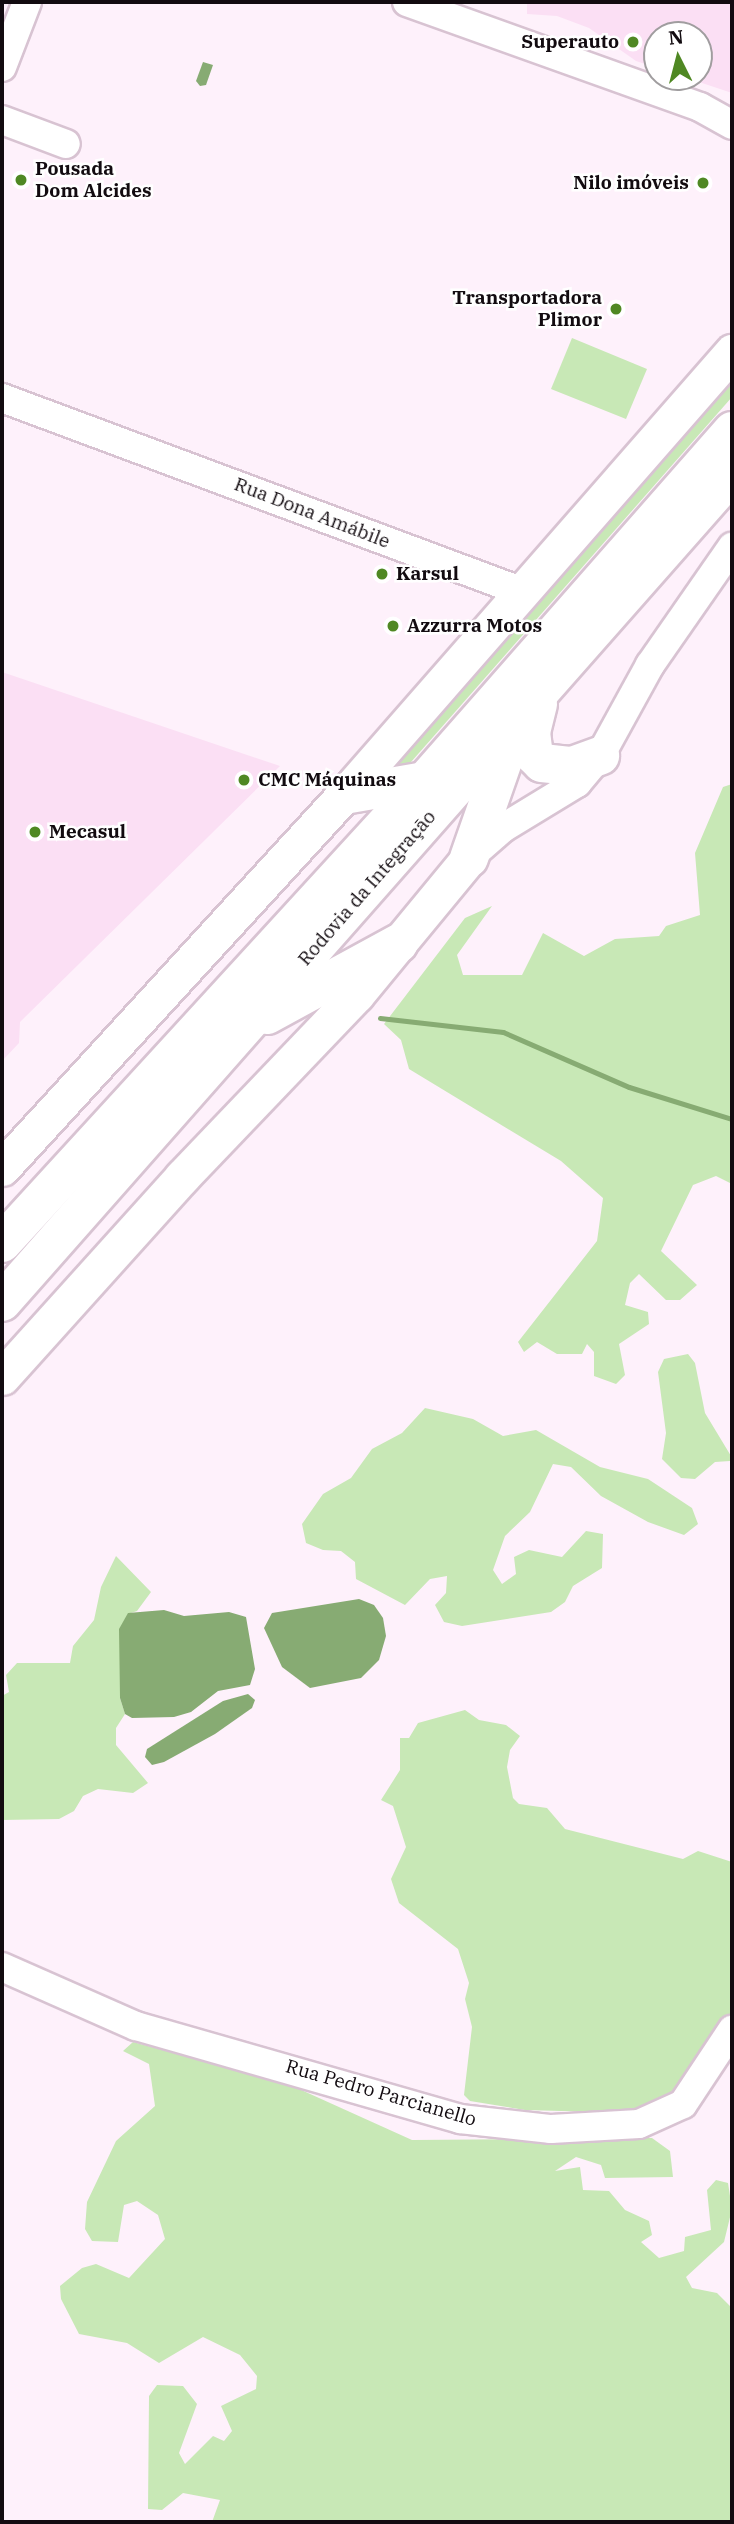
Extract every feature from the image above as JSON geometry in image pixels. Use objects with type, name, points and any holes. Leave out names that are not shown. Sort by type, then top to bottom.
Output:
[{"type":"highway","name":"Rodovia da Integração","points":[[2,1243],[425,781],[732,431]]},
{"type":"highway","name":"Rodovia da Integração","points":[[2,1302],[732,474]]},
{"type":"highway","points":[[530,703],[534,755],[552,768],[600,757]]},
{"type":"highway","points":[[469,858],[530,703]]},
{"type":"highway","points":[[344,795],[425,781]]},
{"type":"highway","points":[[243,1028],[398,943]]},
{"type":"main road","points":[[2,1168],[344,795],[732,352]]},
{"type":"main road","points":[[2,1377],[182,1177],[356,996],[469,858]]},
{"type":"street","points":[[2,67],[27,2]]},
{"type":"street","points":[[407,2],[700,107],[732,125]]},
{"type":"street","points":[[700,107],[732,110]]},
{"type":"street","points":[[2,120],[66,144]]},
{"type":"street","name":"Rua Dona Amábile","points":[[8,405],[142,448],[153,447],[177,456],[181,463],[523,592]]},
{"type":"street","points":[[469,858],[503,828],[577,783],[600,757],[650,665],[732,547]]},
{"type":"street","name":"Rua Pedro Parcianello","points":[[2,1967],[136,2026],[188,2037],[460,2119],[551,2129],[639,2124],[683,2104],[732,2030]]},
{"type":"shaded area","name":"Superauto","points":[[527,2],[732,2],[732,93],[713,87],[713,21],[643,21],[643,63],[589,28],[557,16],[527,14]]},
{"type":"shaded area","points":[[203,62],[213,65],[206,85],[200,86],[196,81]]},
{"type":"shaded area","points":[[572,338],[647,369],[626,419],[551,389]]},
{"type":"shaded area","points":[[732,375],[732,397],[404,770],[377,779],[601,530]]},
{"type":"shaded area","points":[[2,672],[280,766],[20,1022],[19,1043],[2,1061]]},
{"type":"shaded area","points":[[732,784],[732,1184],[716,1176],[693,1185],[661,1251],[697,1285],[680,1300],[666,1300],[639,1274],[630,1283],[625,1305],[648,1312],[649,1324],[619,1344],[625,1375],[616,1384],[594,1376],[594,1352],[587,1344],[582,1354],[557,1354],[537,1342],[524,1352],[518,1342],[597,1241],[603,1198],[561,1161],[409,1069],[401,1040],[384,1024],[465,918],[492,906],[457,955],[463,975],[522,975],[543,933],[584,956],[615,939],[659,936],[666,926],[700,915],[695,853],[723,787]]},
{"type":"shaded area","points":[[688,1354],[695,1363],[705,1413],[731,1456],[730,1461],[715,1462],[695,1479],[681,1478],[662,1459],[666,1433],[658,1372],[664,1359]]},
{"type":"shaded area","points":[[425,1408],[473,1419],[503,1436],[536,1430],[600,1467],[648,1479],[692,1508],[698,1524],[684,1535],[648,1522],[601,1496],[571,1467],[553,1464],[530,1512],[505,1536],[493,1570],[502,1584],[516,1574],[514,1557],[529,1550],[562,1557],[586,1531],[603,1534],[602,1568],[573,1586],[565,1602],[551,1612],[462,1626],[444,1622],[435,1605],[446,1593],[447,1576],[430,1579],[405,1605],[356,1579],[355,1562],[341,1551],[323,1550],[306,1543],[302,1524],[323,1494],[351,1478],[372,1449],[402,1433]]},
{"type":"shaded area","points":[[116,1556],[151,1592],[137,1611],[128,1614],[120,1698],[125,1714],[116,1728],[116,1745],[148,1783],[133,1793],[98,1789],[83,1796],[74,1811],[59,1819],[2,1820],[2,1696],[9,1692],[6,1675],[17,1663],[70,1663],[73,1646],[94,1620],[101,1587]]},
{"type":"shaded area","points":[[359,1599],[374,1605],[383,1618],[386,1636],[379,1660],[361,1678],[310,1688],[282,1667],[264,1628],[272,1613]]},
{"type":"shaded area","points":[[164,1610],[184,1616],[229,1612],[246,1617],[255,1669],[250,1685],[218,1691],[191,1712],[174,1717],[132,1718],[125,1714],[120,1698],[119,1629],[128,1613]]},
{"type":"shaded area","points":[[248,1694],[255,1700],[252,1708],[215,1734],[164,1762],[152,1765],[145,1757],[147,1749],[223,1701]]},
{"type":"shaded area","points":[[465,1710],[479,1720],[506,1725],[520,1736],[510,1750],[507,1767],[513,1798],[519,1804],[547,1808],[565,1829],[683,1859],[698,1851],[732,1862],[732,2014],[696,2071],[673,2091],[633,2113],[525,2110],[470,2101],[464,2095],[472,2027],[465,1999],[469,1983],[458,1949],[399,1903],[391,1879],[406,1847],[393,1806],[381,1800],[400,1770],[400,1738],[409,1738],[418,1723]]},
{"type":"shaded area","points":[[133,2042],[288,2084],[412,2140],[652,2138],[670,2151],[673,2177],[605,2178],[601,2165],[576,2157],[555,2171],[580,2167],[583,2190],[609,2191],[625,2210],[649,2221],[652,2235],[641,2242],[659,2258],[684,2251],[685,2237],[711,2230],[707,2190],[716,2180],[728,2183],[732,2209],[724,2242],[686,2277],[692,2288],[717,2293],[732,2308],[732,2522],[212,2522],[220,2500],[183,2493],[162,2510],[148,2509],[149,2396],[157,2385],[183,2386],[197,2404],[179,2453],[185,2464],[213,2436],[224,2441],[232,2431],[221,2406],[256,2389],[257,2376],[240,2355],[203,2337],[159,2363],[127,2343],[79,2334],[61,2299],[60,2286],[82,2268],[96,2264],[129,2278],[165,2239],[158,2215],[137,2201],[124,2205],[118,2242],[92,2241],[85,2229],[87,2202],[116,2141],[155,2106],[149,2064],[123,2051]]},
{"type":"waterway","points":[[380,1018],[503,1032],[629,1087],[732,1119]]},
{"type":"place","name":"Superauto","points":[[633,42]]},
{"type":"place","name":"Pousada Dom Alcides","points":[[21,180]]},
{"type":"place","name":"Nilo imóveis","points":[[703,183]]},
{"type":"place","name":"Transportadora Plimor","points":[[616,309]]},
{"type":"place","name":"Karsul","points":[[382,574]]},
{"type":"place","name":"Azzurra Motos","points":[[393,626]]},
{"type":"place","name":"CMC Máquinas","points":[[244,780]]},
{"type":"place","name":"Mecasul","points":[[35,832]]}]
